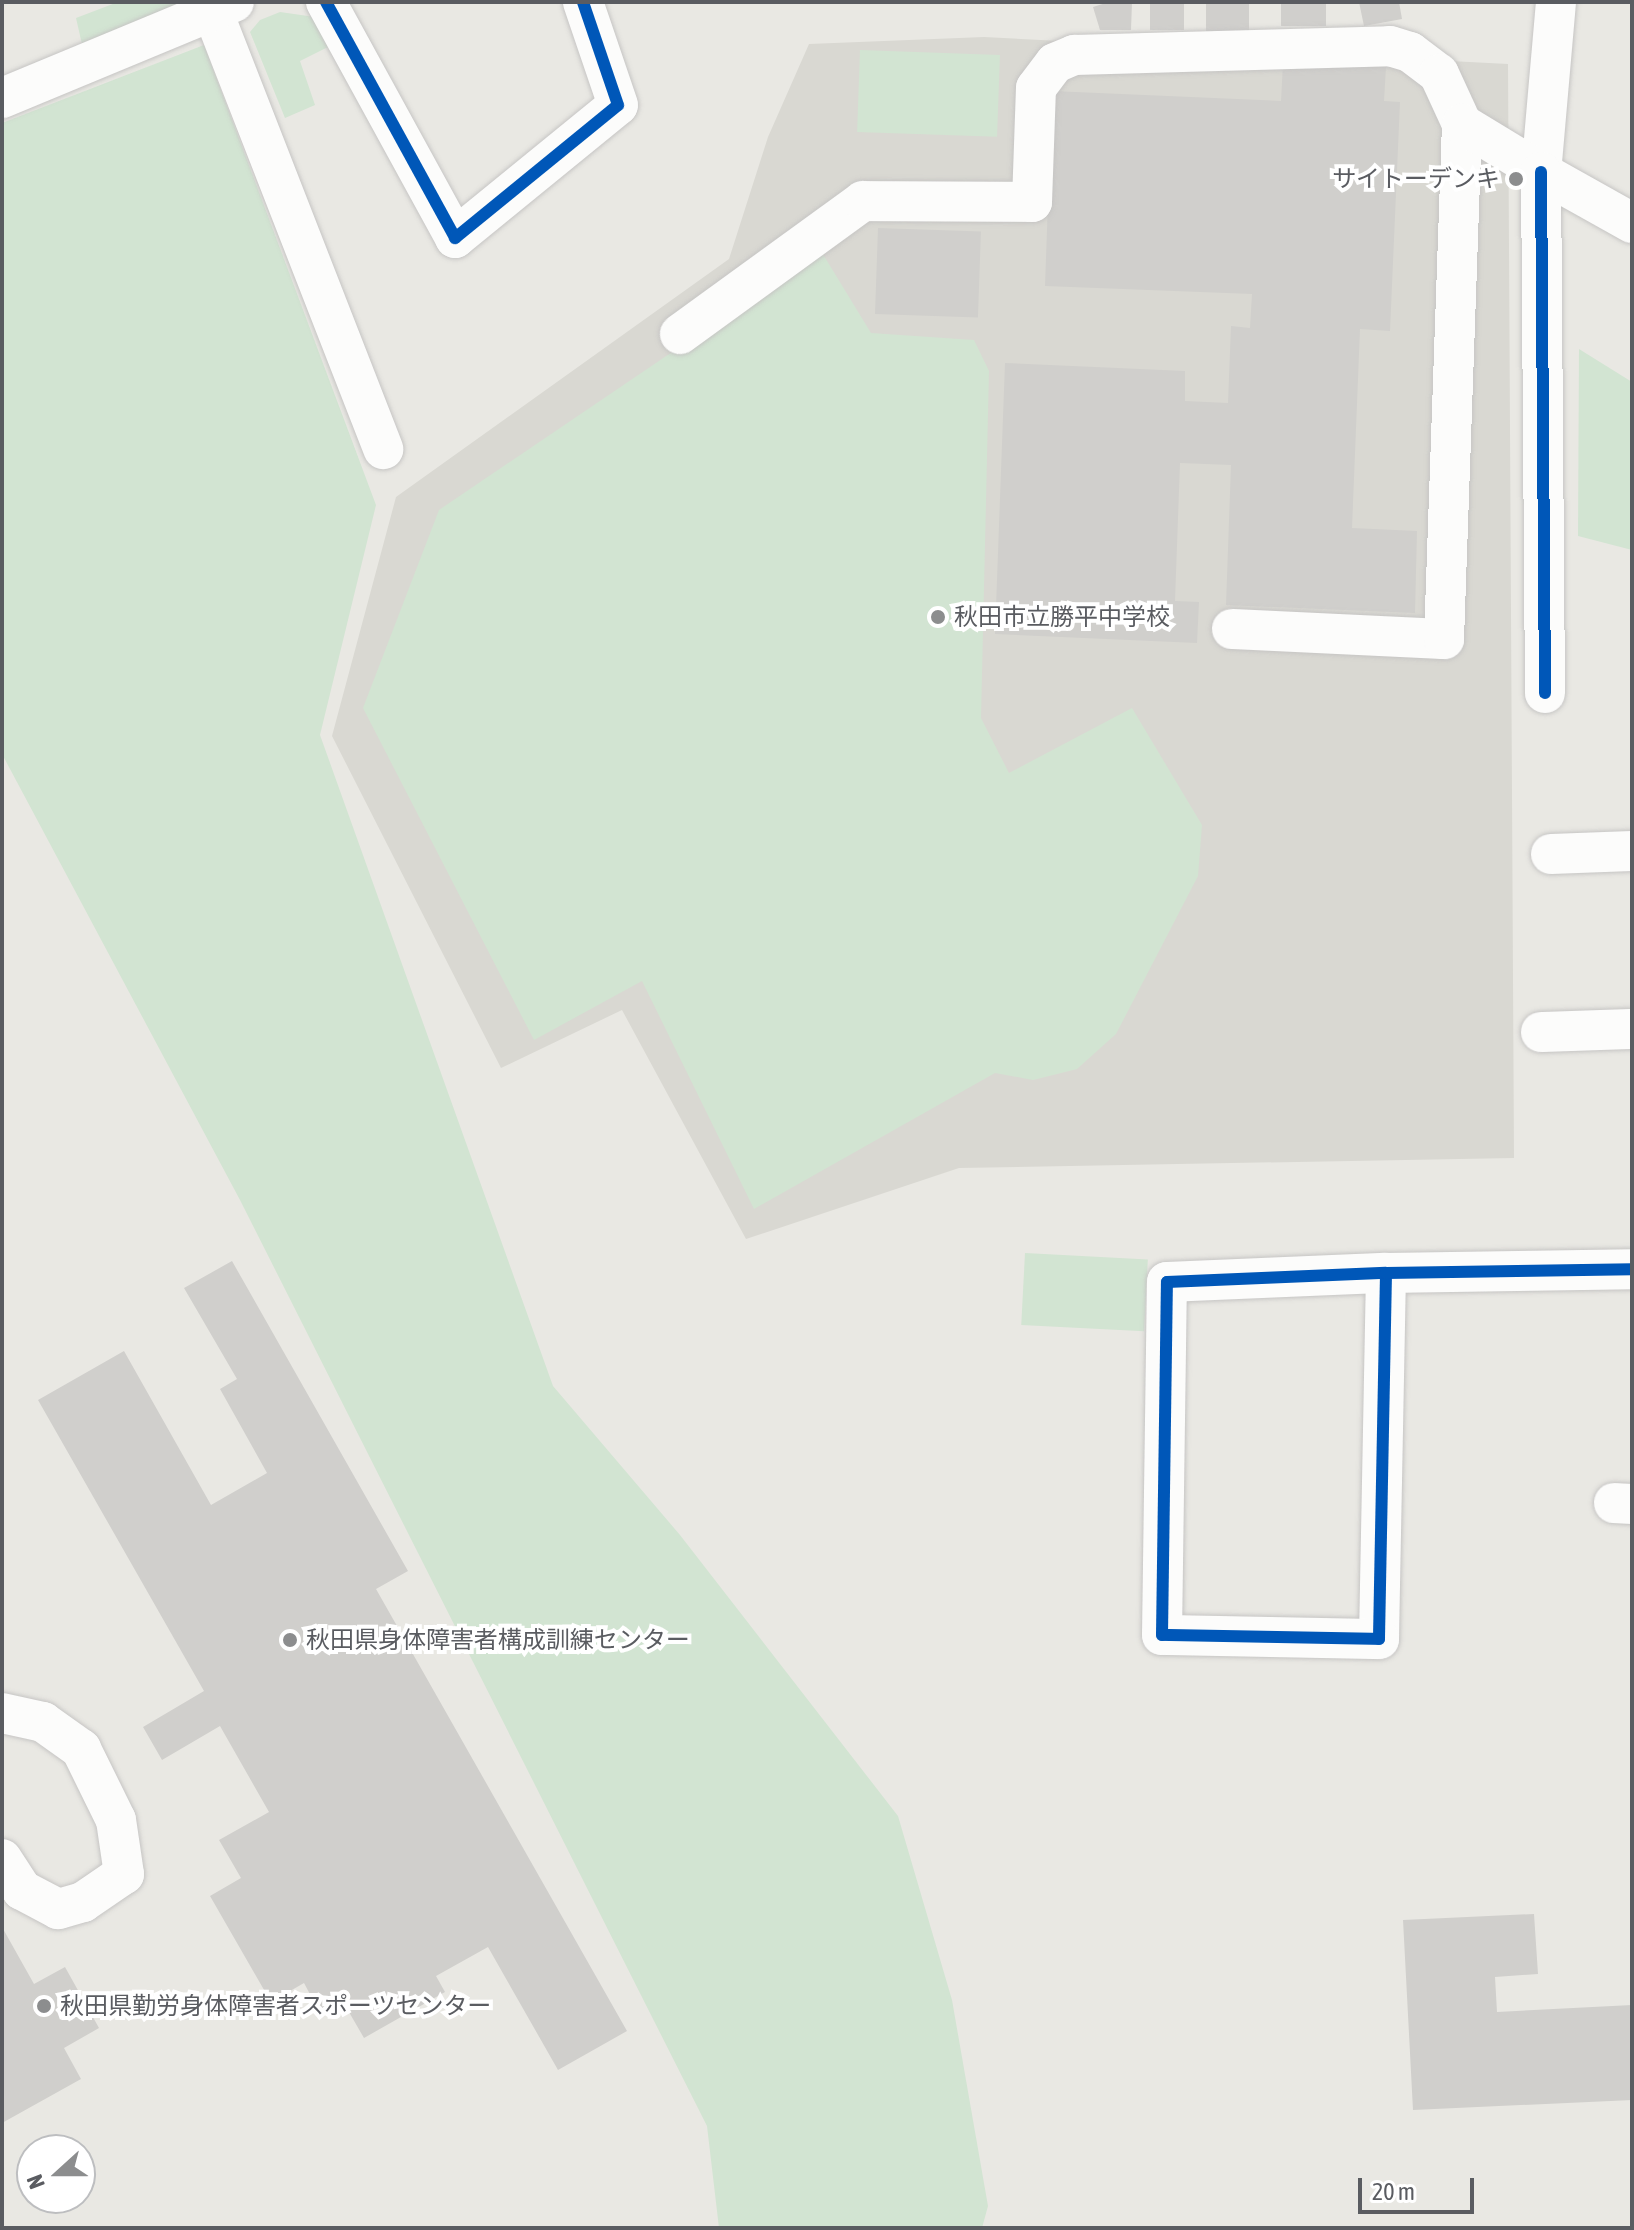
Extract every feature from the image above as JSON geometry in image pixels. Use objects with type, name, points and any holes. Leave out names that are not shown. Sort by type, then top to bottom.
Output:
[{"type":"street","points":[[326,2],[455,238],[618,105],[583,2]]},
{"type":"street","points":[[1545,693],[1541,172],[1556,2]]},
{"type":"street","points":[[2,98],[219,5],[383,449]]},
{"type":"street","points":[[680,334],[863,201],[1032,202],[1036,88],[1055,63],[1074,55],[1390,46],[1410,52],[1439,74],[1462,124],[1444,639],[1232,629]]},
{"type":"street","points":[[1462,124],[1632,223]]},
{"type":"street","points":[[1551,854],[1632,851]]},
{"type":"street","points":[[1541,1032],[1632,1029]]},
{"type":"street","points":[[1386,1273],[1379,1639],[1162,1635],[1167,1282],[1386,1273],[1632,1269]]},
{"type":"street","points":[[2,1713],[43,1722],[81,1749],[116,1820],[124,1874],[83,1902],[58,1909],[22,1890],[2,1859]]},
{"type":"shaded area","name":"秋田市立勝平中学校","points":[[984,37],[1508,64],[1514,1158],[959,1168],[746,1239],[622,1010],[501,1068],[332,736],[396,497],[729,259],[768,137],[809,44]]},
{"type":"green space","points":[[118,2],[190,2],[84,53],[76,18]]},
{"type":"green space","points":[[280,12],[315,17],[330,46],[300,61],[315,105],[285,118],[250,32],[260,20]]},
{"type":"green space","points":[[204,45],[376,505],[320,735],[553,1386],[680,1535],[898,1816],[952,2000],[988,2206],[982,2228],[719,2228],[707,2126],[240,1200],[2,754],[2,123]]},
{"type":"green space","points":[[860,50],[1000,55],[997,137],[857,132]]},
{"type":"green space","points":[[821,251],[871,333],[974,340],[989,371],[981,718],[1009,773],[1132,708],[1202,825],[1198,876],[1116,1034],[1077,1069],[1033,1080],[995,1073],[754,1209],[642,981],[534,1040],[363,708],[439,510]]},
{"type":"green space","points":[[1579,349],[1632,382],[1632,550],[1578,536]]},
{"type":"green space","points":[[1025,1253],[1148,1259],[1144,1331],[1021,1325]]},
{"type":"building","points":[[1109,2],[1132,2],[1131,30],[1100,30],[1093,7]]},
{"type":"building","points":[[1150,2],[1184,2],[1184,30],[1150,30]]},
{"type":"building","points":[[1206,2],[1249,2],[1249,37],[1206,37]]},
{"type":"building","points":[[1281,2],[1326,2],[1326,26],[1281,26]]},
{"type":"building","points":[[1359,2],[1399,2],[1402,19],[1364,26]]},
{"type":"building","points":[[1283,63],[1386,67],[1384,101],[1400,102],[1390,331],[1360,329],[1352,528],[1417,531],[1415,613],[1226,605],[1231,465],[1180,463],[1175,601],[1199,602],[1197,643],[995,634],[1005,363],[1185,371],[1185,401],[1228,403],[1231,326],[1250,328],[1252,294],[1045,286],[1052,91],[1281,101]]},
{"type":"building","points":[[878,228],[981,232],[978,318],[875,314]]},
{"type":"building","name":"秋田県身体障害者構成訓練センター","points":[[232,1261],[408,1571],[376,1589],[627,2031],[558,2070],[488,1947],[436,1976],[445,1992],[364,2038],[342,2000],[320,2013],[304,1983],[271,2002],[210,1896],[241,1878],[219,1840],[269,1812],[220,1726],[162,1760],[143,1727],[204,1691],[38,1400],[124,1351],[211,1505],[267,1473],[220,1389],[237,1379],[184,1288]]},
{"type":"building","points":[[1534,1914],[1538,1974],[1495,1977],[1497,2012],[1632,2005],[1632,2100],[1413,2110],[1403,1920]]},
{"type":"building","name":"秋田県勤労身体障害者スポーツセンター","points":[[2,1927],[34,1984],[65,1967],[99,2028],[64,2048],[81,2079],[2,2123]]},
{"type":"cycle path","points":[[326,2],[455,238],[618,105],[583,2]]},
{"type":"cycle path","points":[[1541,172],[1545,693]]},
{"type":"cycle path","points":[[1386,1273],[1379,1639],[1162,1635],[1167,1282],[1386,1273],[1632,1269]]},
{"type":"place","name":"サイトーデンキ","points":[[1516,179]]},
{"type":"place","name":"秋田市立勝平中学校","points":[[938,617]]},
{"type":"place","name":"秋田県身体障害者構成訓練センター","points":[[290,1640]]},
{"type":"place","name":"秋田県勤労身体障害者スポーツセンター","points":[[44,2006]]}]
